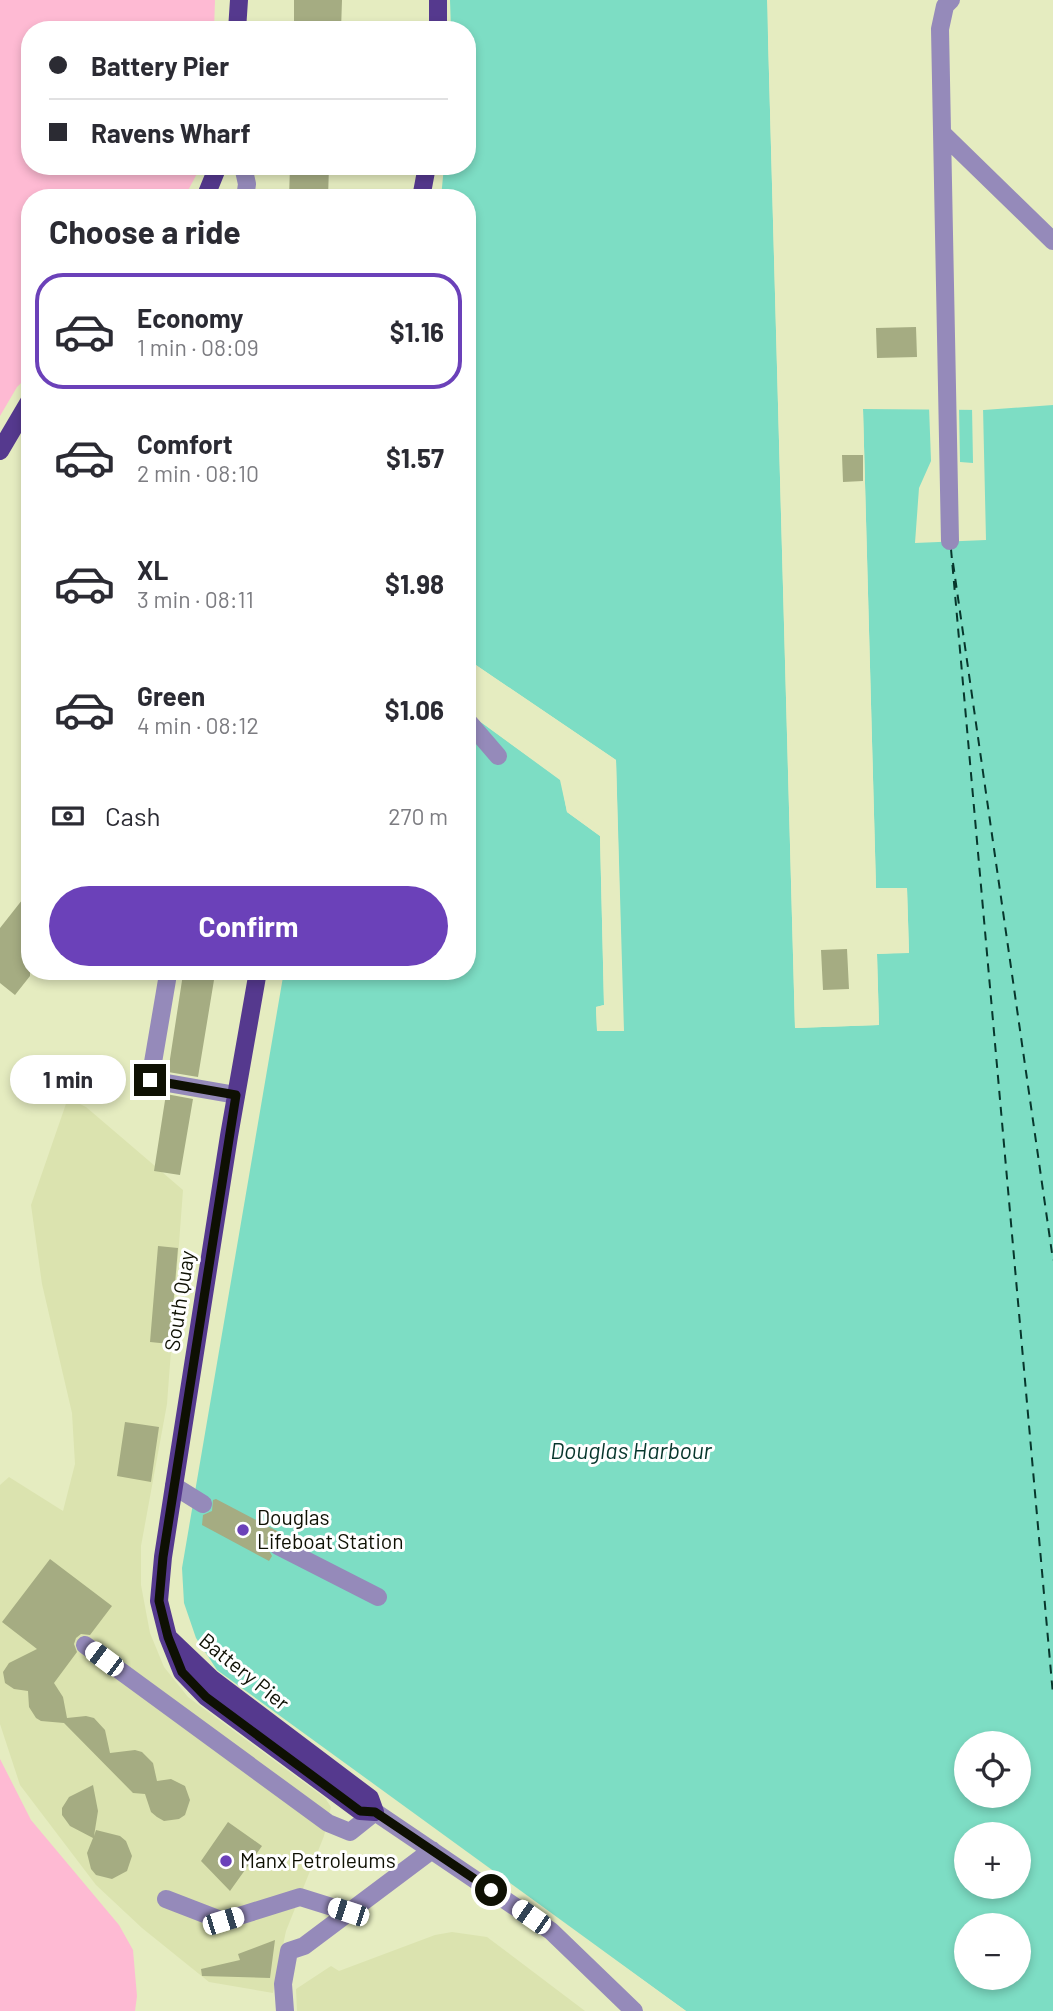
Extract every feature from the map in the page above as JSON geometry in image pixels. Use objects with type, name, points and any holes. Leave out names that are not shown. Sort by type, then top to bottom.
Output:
[{"type":"main road","points":[[238,21],[240,0]]},
{"type":"main road","points":[[438,0],[438,21]]},
{"type":"main road","points":[[0,451],[21,415]]},
{"type":"main road","name":"South Quay","points":[[168,1637],[159,1601],[163,1557],[256,980]]},
{"type":"main road","name":"Battery Pier","points":[[168,1637],[182,1672],[206,1697],[360,1811],[375,1812]]},
{"type":"street","points":[[950,541],[940,29],[945,6],[951,0]]},
{"type":"street","points":[[943,134],[1053,241]]},
{"type":"street","points":[[476,730],[498,756]]},
{"type":"street","points":[[167,980],[150,1080],[236,1095]]},
{"type":"street","points":[[174,1486],[198,1501]]},
{"type":"street","points":[[278,1546],[378,1597]]},
{"type":"street","points":[[85,1645],[328,1823],[350,1832],[375,1812]]},
{"type":"street","name":"Battery Pier","points":[[375,1812],[551,1931],[634,2011]]},
{"type":"street","points":[[285,2011],[283,1984],[289,1951],[304,1945],[432,1850]]},
{"type":"street","points":[[166,1899],[223,1921],[300,1897],[348,1912]]},
{"type":"shaded area","points":[[0,0],[215,0],[214,21],[21,21],[21,175],[196,175],[189,189],[21,189],[21,383],[0,416]]},
{"type":"shaded area","points":[[68,1098],[86,1107],[183,1190],[167,1404],[141,1546],[141,1585],[150,1633],[164,1667],[188,1697],[325,1798],[331,1807],[324,1836],[286,1931],[273,1993],[209,1982],[142,1928],[96,1885],[20,1785],[0,1724],[0,1485],[9,1477],[63,1511],[75,1464],[72,1413],[42,1284],[31,1205]]},
{"type":"shaded area","points":[[0,1759],[31,1820],[119,1925],[133,1950],[137,1996],[135,2011],[0,2011]]},
{"type":"shaded area","points":[[452,1932],[487,1937],[585,2011],[297,2011],[296,1989],[331,1966],[339,1971],[435,1935]]},
{"type":"water","name":"Douglas Harbour","points":[[450,0],[767,0],[795,1028],[879,1025],[877,954],[909,952],[907,888],[876,888],[863,409],[984,410],[1053,405],[1053,2011],[686,2011],[217,1670],[196,1638],[184,1603],[182,1568],[282,980],[476,980],[476,719],[561,780],[567,812],[600,836],[604,1005],[596,1007],[597,1030],[623,1031],[616,760],[476,665],[476,189],[442,189],[443,175],[476,175],[476,21],[451,21]]},
{"type":"pier","points":[[768,37],[771,37],[798,1024],[876,1022],[874,952],[906,949],[904,891],[875,892],[872,888],[860,409],[863,409],[876,888],[907,888],[909,953],[877,954],[879,1025],[795,1028]]},
{"type":"pier","points":[[929,406],[959,406],[960,462],[973,463],[972,407],[983,407],[986,540],[915,543],[919,488],[931,461]]},
{"type":"pier","points":[[476,665],[616,760],[624,1031],[597,1031],[596,1007],[604,1005],[600,836],[567,812],[560,780],[476,719],[476,714],[563,777],[570,810],[603,834],[607,1005],[599,1010],[600,1027],[620,1027],[613,762],[476,669]]},
{"type":"pier","points":[[519,1891],[686,2011],[680,2011],[517,1894]]},
{"type":"building","points":[[294,0],[342,0],[341,21],[294,21]]},
{"type":"building","points":[[290,175],[329,175],[328,189],[289,189]]},
{"type":"building","points":[[916,327],[917,357],[877,358],[876,328]]},
{"type":"building","points":[[842,455],[863,455],[863,481],[843,482]]},
{"type":"building","points":[[21,901],[21,980],[27,980],[15,995],[0,983],[0,928]]},
{"type":"building","points":[[847,949],[849,989],[823,990],[821,950]]},
{"type":"building","points":[[182,980],[214,980],[198,1077],[168,1072]]},
{"type":"building","points":[[166,1094],[193,1099],[180,1175],[154,1171]]},
{"type":"building","points":[[158,1246],[178,1248],[170,1344],[150,1342]]},
{"type":"building","points":[[125,1422],[159,1427],[151,1482],[117,1476]]},
{"type":"building","name":"Douglas Lifeboat Station","points":[[216,1499],[283,1534],[272,1536],[268,1540],[267,1547],[272,1556],[269,1561],[202,1525],[203,1515],[212,1511],[213,1500]]},
{"type":"building","points":[[50,1559],[112,1606],[90,1635],[81,1634],[76,1638],[74,1644],[77,1652],[54,1683],[63,1697],[67,1718],[94,1718],[105,1730],[110,1753],[135,1750],[142,1752],[153,1763],[157,1781],[171,1779],[185,1786],[190,1800],[185,1815],[179,1819],[164,1821],[157,1817],[151,1812],[145,1794],[133,1793],[64,1723],[36,1718],[29,1707],[28,1691],[14,1689],[5,1683],[3,1672],[9,1663],[37,1649],[2,1622]]},
{"type":"building","points":[[93,1785],[98,1811],[94,1836],[96,1830],[120,1836],[126,1841],[132,1856],[127,1871],[112,1879],[96,1875],[91,1869],[87,1853],[93,1838],[70,1826],[62,1815],[62,1808],[69,1797]]},
{"type":"building","name":"Manx Petroleums","points":[[228,1822],[262,1846],[230,1891],[201,1861]]},
{"type":"building","points":[[275,1940],[270,1978],[202,1976],[201,1969],[240,1960],[238,1954]]},
{"type":"ferry route","points":[[951,549],[1053,1695]]},
{"type":"ferry route","points":[[953,563],[1053,1260]]},
{"type":"place","name":"Douglas Lifeboat Station","points":[[243,1530]]},
{"type":"place","name":"Manx Petroleums","points":[[226,1861]]},
{"type":"route","points":[[150,1080],[236,1095],[163,1557],[159,1601],[168,1637],[182,1672],[206,1697],[360,1811],[375,1812],[491,1890]]}]
